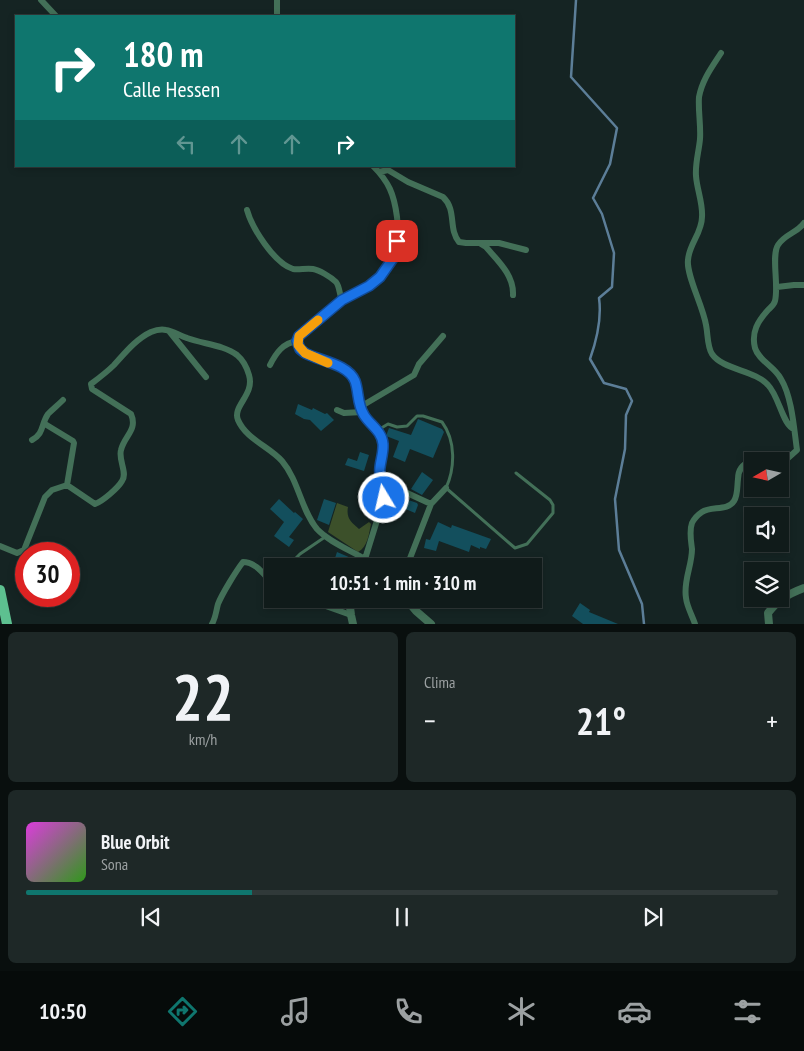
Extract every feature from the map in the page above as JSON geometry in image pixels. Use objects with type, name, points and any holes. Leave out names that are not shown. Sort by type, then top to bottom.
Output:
[{"type":"main road","points":[[0,590],[7,624]]},
{"type":"street","points":[[41,0],[55,15]]},
{"type":"street","points":[[277,0],[278,15]]},
{"type":"street","points":[[721,53],[706,76],[699,97],[700,138],[696,176],[702,217],[701,228],[688,256],[688,266],[702,304],[707,326],[708,344],[713,355],[721,361],[765,381],[777,397],[786,424],[794,429]]},
{"type":"street","points":[[374,167],[390,187],[395,202],[397,241],[394,257],[380,277],[369,286],[342,300],[299,336],[297,341],[300,349],[305,353],[348,373],[354,379],[361,410],[377,430],[383,443],[379,472],[382,482],[431,504]]},
{"type":"street","points":[[379,172],[388,170],[418,187],[440,195],[447,201],[454,233],[456,239],[461,243],[499,243],[526,250]]},
{"type":"street","points":[[247,210],[257,233],[287,266],[295,269],[314,269],[335,281],[339,286],[342,300]]},
{"type":"street","points":[[694,624],[686,598],[685,584],[692,550],[690,538],[692,523],[703,510],[722,507],[735,501],[738,475],[740,469],[746,463],[787,459],[797,450],[782,380],[774,368],[759,357],[755,347],[754,335],[756,324],[774,304],[777,287],[775,253],[778,246],[787,235],[798,231],[804,223]]},
{"type":"street","points":[[481,244],[486,247],[510,277],[513,295]]},
{"type":"street","points":[[777,287],[804,286]]},
{"type":"street","points":[[0,546],[17,553],[24,550],[45,497],[52,490],[67,486],[95,504],[102,501],[122,482],[124,477],[120,452],[134,426],[134,419],[131,414],[92,389],[91,384],[115,364],[140,339],[154,331],[169,331],[196,342],[227,350],[242,360],[249,376],[250,386],[249,391],[237,410],[238,420],[247,433],[284,463],[292,476],[313,523],[326,536],[363,558]]},
{"type":"street","points":[[169,331],[206,377]]},
{"type":"street","points":[[337,410],[344,413],[361,410],[414,375],[419,364],[443,336]]},
{"type":"street","points":[[270,366],[282,346],[297,341]]},
{"type":"street","points":[[32,440],[37,438],[48,415],[63,400]]},
{"type":"street","points":[[45,424],[74,443],[67,486]]},
{"type":"street","points":[[365,558],[388,485]]},
{"type":"street","points":[[410,558],[431,504],[446,488]]},
{"type":"street","points":[[212,624],[222,596],[243,562],[254,565],[264,575]]},
{"type":"street","points":[[769,624],[768,613],[776,602],[804,588]]},
{"type":"street","points":[[331,608],[350,615]]},
{"type":"street","points":[[350,608],[353,624]]},
{"type":"street","points":[[414,608],[431,624]]},
{"type":"lane","points":[[377,430],[388,424],[397,427],[407,426],[417,416],[442,422],[449,435],[453,464],[452,474],[446,488],[515,548],[520,548],[527,544],[553,513],[553,505],[550,500],[516,473]]},
{"type":"lane","points":[[296,558],[326,536]]},
{"type":"green space","points":[[337,503],[348,507],[350,520],[359,529],[369,522],[371,524],[366,543],[358,552],[328,532]]},
{"type":"building","points":[[298,404],[312,410],[313,408],[325,414],[327,413],[334,420],[321,431],[310,420],[295,414]]},
{"type":"building","points":[[418,419],[442,429],[444,432],[433,458],[410,449],[405,462],[393,457],[399,441],[386,436],[389,428],[411,435]]},
{"type":"building","points":[[360,452],[369,455],[364,471],[345,465],[348,458],[357,461]]},
{"type":"building","points":[[422,472],[433,480],[422,495],[411,489]]},
{"type":"building","points":[[391,494],[417,503],[415,513],[403,508],[400,518],[385,513]]},
{"type":"building","points":[[279,499],[303,519],[289,537],[294,540],[289,547],[274,536],[284,522],[270,509]]},
{"type":"building","points":[[324,499],[336,503],[329,525],[317,520]]},
{"type":"building","points":[[438,522],[451,528],[452,525],[491,539],[486,549],[480,547],[480,549],[471,545],[469,552],[439,541],[436,551],[424,548],[426,539],[430,540]]},
{"type":"building","points":[[337,552],[351,558],[335,558]]},
{"type":"building","points":[[580,603],[590,610],[589,612],[618,624],[583,624],[572,616]]},
{"type":"waterway","points":[[576,0],[571,77],[617,128],[610,164],[593,198],[602,214],[614,253],[612,287],[599,298],[600,314],[598,329],[590,359],[604,383],[626,389],[632,401],[626,415],[625,449],[615,499],[619,550],[642,604],[644,624]]},
{"type":"slow traffic","points":[[318,320],[299,336],[297,341],[300,349],[305,353],[328,363]]},
{"type":"route","points":[[384,498],[388,485],[382,482],[379,472],[383,443],[381,436],[368,421],[360,407],[354,379],[334,365],[305,353],[300,349],[297,341],[299,336],[342,300],[369,286],[380,277],[394,257],[397,241]]}]
